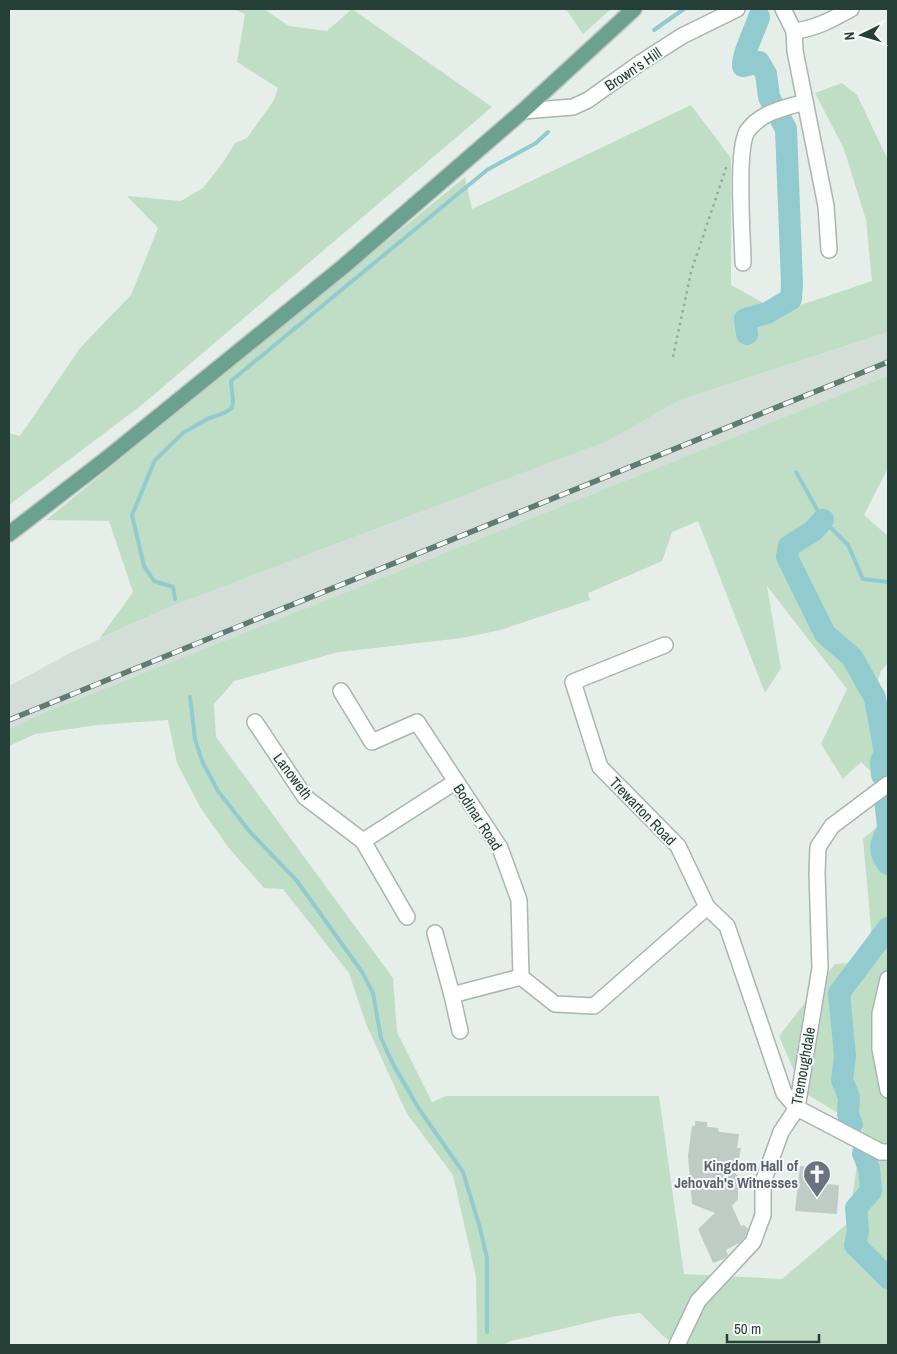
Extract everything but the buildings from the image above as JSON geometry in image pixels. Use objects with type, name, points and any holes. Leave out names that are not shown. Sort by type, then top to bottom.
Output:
[{"type":"main road","points":[[9,534],[104,460],[336,272],[523,111],[634,9]]},
{"type":"street","name":"Brown's Hill","points":[[523,111],[574,107],[588,100],[682,36],[737,9]]},
{"type":"street","points":[[783,9],[794,31],[795,51],[826,206],[829,250]]},
{"type":"street","points":[[794,31],[807,30],[851,9]]},
{"type":"street","points":[[743,263],[742,148],[746,132],[758,120],[777,110],[805,102]]},
{"type":"street","name":"Trewarton Road","points":[[665,645],[573,682],[600,767],[678,846],[706,907],[727,926],[784,1094],[797,1108]]},
{"type":"street","name":"Bodinar Road","points":[[340,691],[372,742],[417,722],[500,848],[519,900],[522,977]]},
{"type":"street","name":"Lanoweth","points":[[255,722],[305,797],[363,841],[407,916]]},
{"type":"street","points":[[363,841],[455,782]]},
{"type":"street","name":"Tremoughdale","points":[[678,1345],[698,1301],[753,1242],[762,1215],[763,1182],[781,1132],[797,1108],[820,968],[818,847],[832,826],[888,784]]},
{"type":"street","points":[[452,995],[522,977],[555,1004],[594,1006],[706,907]]},
{"type":"street","points":[[435,933],[460,1031]]},
{"type":"street","points":[[888,979],[880,1014],[880,1049],[888,1090]]},
{"type":"street","points":[[797,1108],[881,1152],[888,1152]]},
{"type":"path","points":[[673,356],[691,272],[729,158]]},
{"type":"shaded area","points":[[888,332],[888,456],[698,521],[672,532],[662,561],[588,593],[590,600],[500,630],[461,638],[338,652],[234,681],[214,704],[35,734],[9,746],[9,686],[70,653],[167,608],[608,441],[680,400]]},
{"type":"green space","points":[[233,9],[264,9],[289,26],[327,31],[352,9],[492,107],[143,404],[9,505],[9,433],[20,436],[80,348],[131,295],[158,228],[127,196],[181,201],[203,188],[235,143],[247,138],[274,100],[278,88],[237,62],[245,14]]},
{"type":"green space","points":[[566,9],[611,9],[583,34]]},
{"type":"green space","points":[[842,83],[857,95],[888,160],[888,332],[680,400],[608,441],[167,608],[99,639],[133,592],[109,521],[46,520],[465,177],[472,209],[691,105],[731,158],[731,285],[780,312],[872,281],[866,220],[844,149],[815,93]]},
{"type":"green space","points":[[888,376],[888,468],[864,515],[888,536],[888,663],[881,671],[876,685],[888,770],[879,779],[861,762],[843,779],[821,744],[847,689],[767,586],[781,668],[765,693],[698,521],[672,532],[662,561],[588,593],[590,600],[500,630],[461,638],[338,652],[234,681],[214,704],[216,737],[393,978],[397,1032],[432,1102],[446,1096],[659,1096],[684,1274],[782,1279],[848,1223],[863,1128],[803,1092],[779,1036],[835,964],[874,961],[863,839],[888,817],[888,1345],[676,1345],[663,1336],[640,1313],[616,1316],[511,1341],[503,1345],[477,1345],[476,1277],[453,1175],[407,1114],[366,1024],[349,973],[283,889],[264,888],[228,847],[200,807],[177,763],[168,720],[97,725],[35,734],[9,746],[9,730],[32,718]]},
{"type":"waterway","points":[[654,30],[684,9]]},
{"type":"waterway","points":[[747,334],[745,319],[767,313],[791,299],[792,284],[786,129],[769,97],[766,74],[759,62],[743,66],[743,61],[759,17]]},
{"type":"waterway","points":[[175,599],[173,587],[154,581],[144,566],[132,515],[155,460],[183,433],[207,419],[232,408],[231,381],[487,170],[536,143],[548,132]]},
{"type":"waterway","points":[[796,472],[823,520],[848,545],[863,579],[888,582]]},
{"type":"waterway","points":[[823,520],[813,531],[789,546],[787,557],[825,634],[852,657],[875,698],[885,753],[881,761],[882,775]]},
{"type":"waterway","points":[[190,697],[195,739],[202,761],[218,791],[250,832],[297,881],[362,972],[373,993],[381,1038],[393,1064],[419,1109],[463,1172],[487,1258],[487,1332]]},
{"type":"waterway","points":[[885,800],[888,826]]},
{"type":"waterway","points":[[888,829],[881,846],[882,855],[888,864]]},
{"type":"waterway","points":[[852,1125],[848,1114],[849,1097],[842,1080],[845,1056],[839,993],[888,928]]},
{"type":"waterway","points":[[863,1153],[869,1169],[871,1191],[856,1208],[858,1231],[855,1245],[888,1278]]},
{"type":"railway","points":[[9,720],[888,362]]},
{"type":"place","name":"Kingdom Hall of Jehovah's Witnesses","points":[[817,1198]]}]
